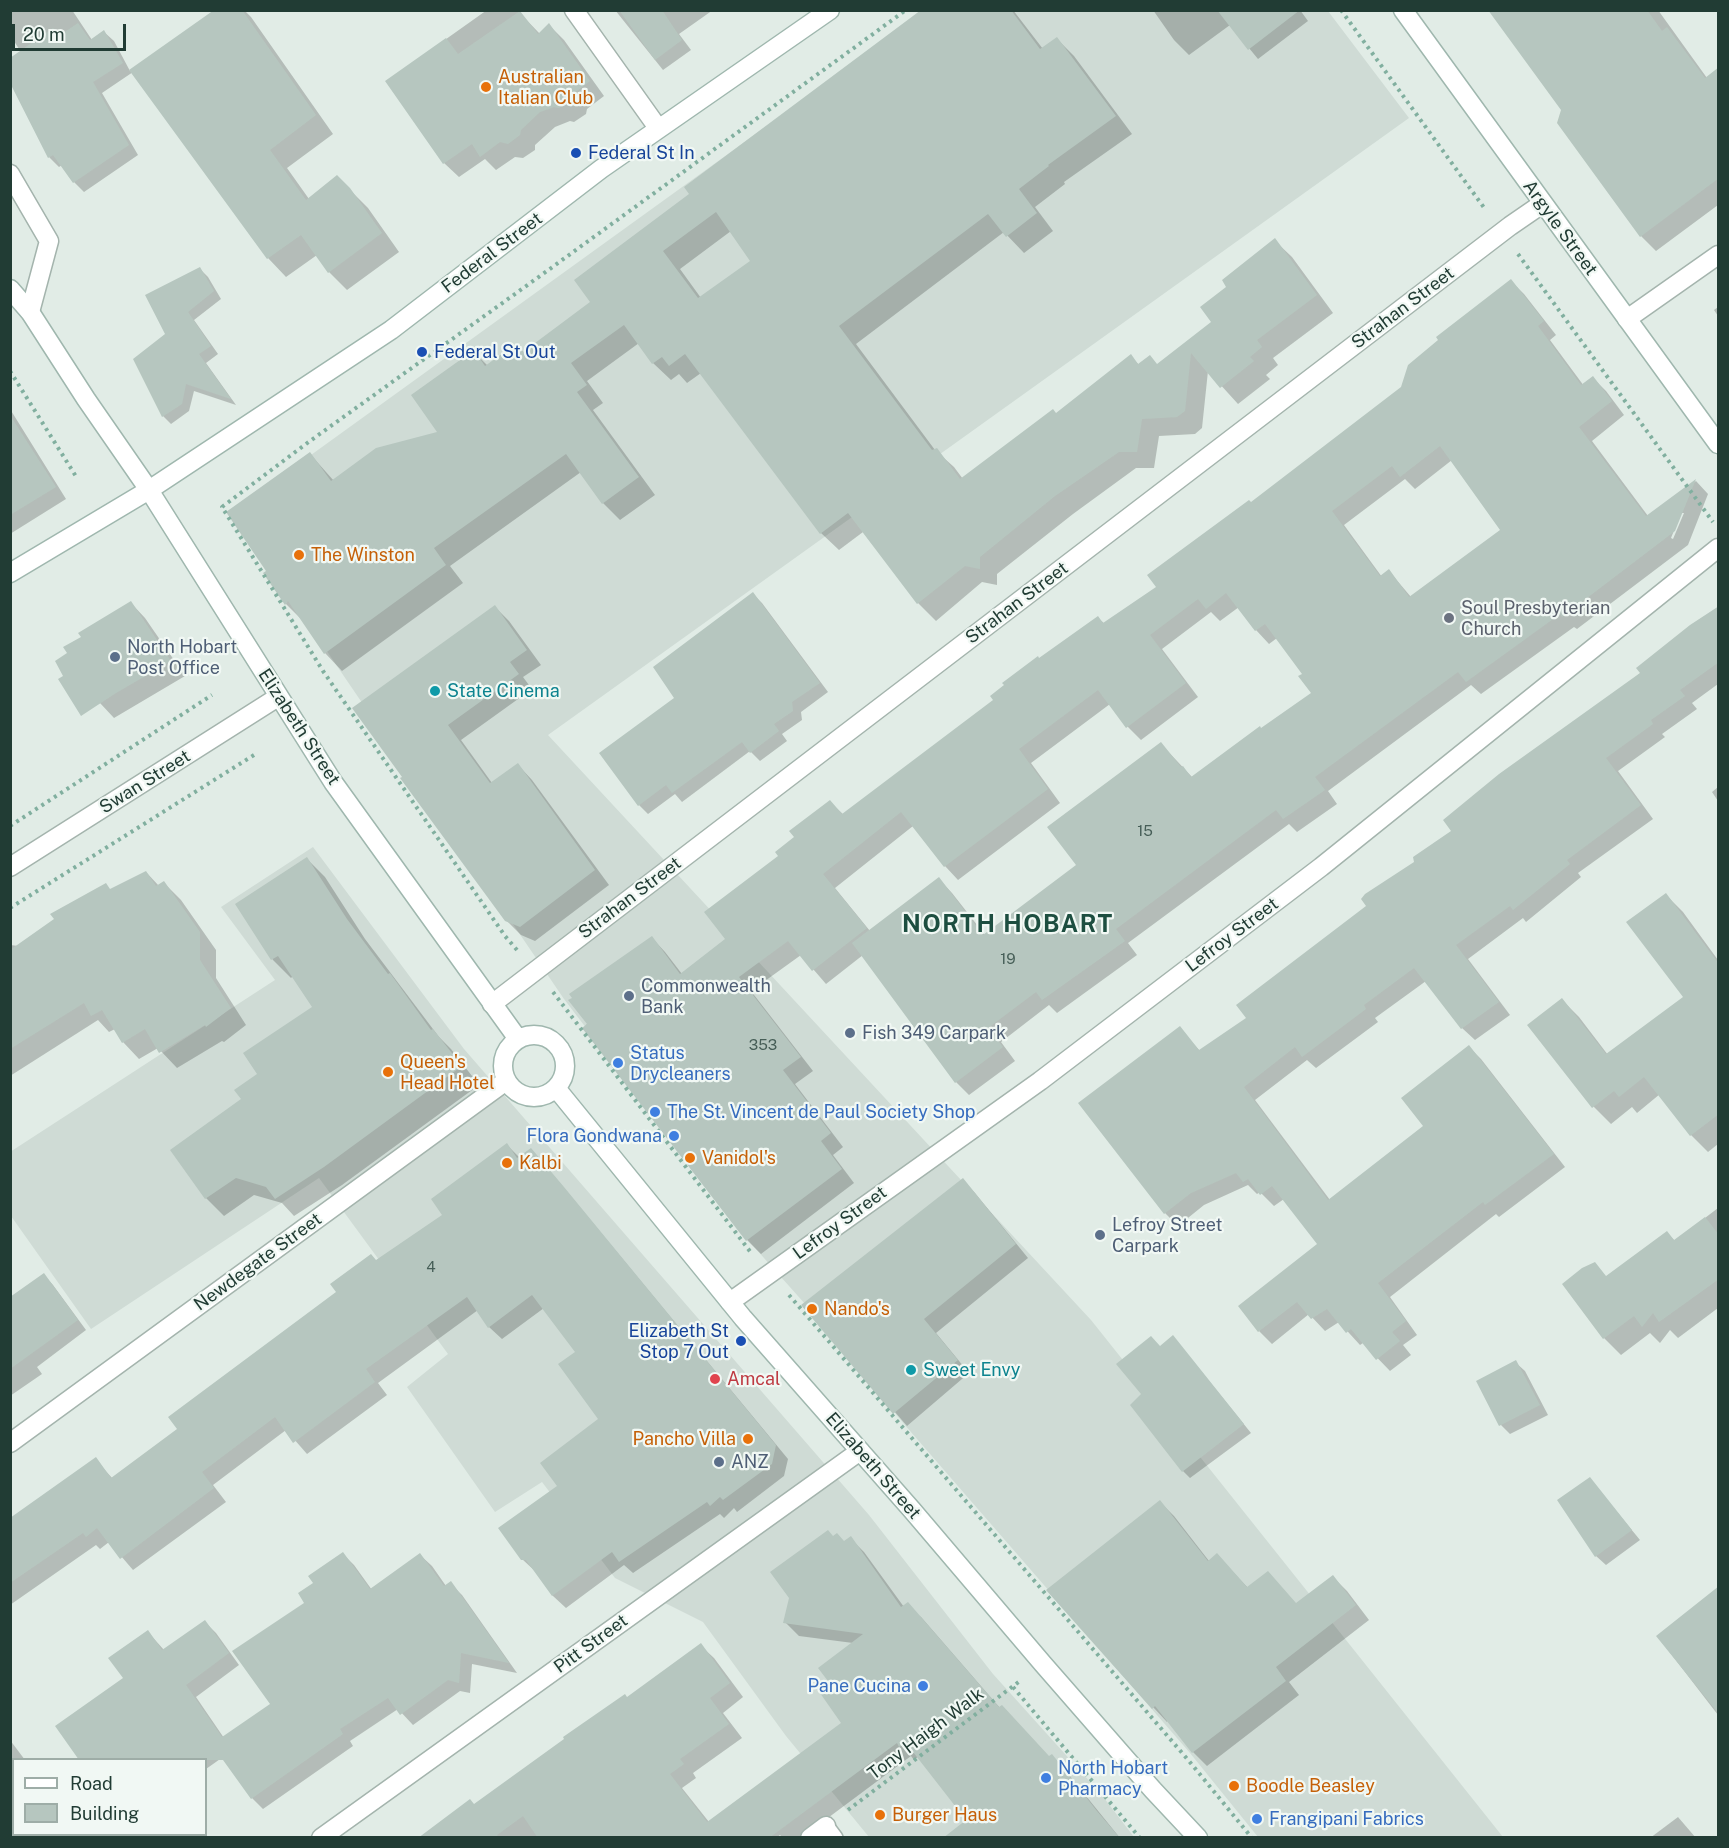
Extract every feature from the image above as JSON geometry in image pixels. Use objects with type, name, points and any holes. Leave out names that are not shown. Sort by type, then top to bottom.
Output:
[{"type":"street","points":[[574,10],[658,128]]},
{"type":"street","name":"Federal Street","points":[[10,573],[149,490],[391,330],[591,176],[830,10]]},
{"type":"street","name":"Argyle Street","points":[[1403,10],[1542,204],[1719,444]]},
{"type":"street","points":[[10,174],[49,241],[30,312]]},
{"type":"street","name":"Strahan Street","points":[[492,1004],[1502,232],[1542,204]]},
{"type":"street","points":[[1627,320],[1719,255]]},
{"type":"street","name":"Elizabeth Street","points":[[10,289],[30,312],[149,490],[333,782],[518,1039]]},
{"type":"street","name":"Lefroy Street","points":[[730,1302],[1040,1081],[1303,881],[1719,548]]},
{"type":"street","name":"Swan Street","points":[[10,867],[278,697]]},
{"type":"street","points":[[527,1035],[547,1038],[561,1051],[565,1060],[565,1071],[556,1088],[539,1097],[529,1097],[512,1088],[506,1081],[502,1072],[502,1062],[505,1053],[518,1039],[527,1035]]},
{"type":"street","name":"Newdegate Street","points":[[10,1443],[506,1081]]},
{"type":"street","name":"Elizabeth Street","points":[[556,1088],[730,1302],[1153,1790],[1198,1838]]},
{"type":"street","name":"Pitt Street","points":[[321,1838],[860,1451]]},
{"type":"street","points":[[810,1838],[830,1832]]},
{"type":"path","points":[[906,10],[222,507],[323,671],[505,936],[554,994],[750,1253],[1182,1752],[1252,1838]]},
{"type":"path","points":[[1341,10],[1719,529]]},
{"type":"path","points":[[10,370],[77,478]]},
{"type":"path","points":[[10,826],[212,695]]},
{"type":"path","points":[[10,908],[254,755]]},
{"type":"path","name":"Tony Haigh Walk","points":[[830,1832],[1043,1664]]},
{"type":"path","points":[[1012,1687],[1140,1838]]},
{"type":"shaded area","points":[[926,11],[1328,11],[1409,118],[548,735],[1091,1320],[1503,1837],[1258,1837],[1190,1753],[904,1424],[806,1305],[747,1239],[564,999],[232,512]]},
{"type":"shaded area","points":[[313,847],[464,1049],[869,1515],[993,1674],[1101,1794],[1134,1837],[869,1837],[786,1736],[703,1622],[615,1578],[542,1482],[495,1512],[407,1387],[448,1354],[319,1178],[91,1329],[11,1216],[10,1152],[275,980],[221,907]]},
{"type":"building","points":[[214,10],[242,10],[316,115],[270,150],[306,200],[337,175],[350,188],[382,233],[328,273],[301,235],[267,259],[129,70]]},
{"type":"building","points":[[619,10],[662,10],[682,40],[655,60]]},
{"type":"building","points":[[921,10],[1011,10],[1040,49],[1057,37],[1116,116],[1019,189],[1037,213],[1006,237],[988,214],[839,326],[932,450],[937,448],[960,479],[1053,409],[1056,413],[1131,354],[1138,364],[1150,355],[1157,364],[1211,322],[1200,307],[1226,287],[1222,280],[1275,238],[1317,295],[1257,340],[1262,347],[1250,357],[1254,361],[1220,388],[1191,353],[1185,411],[1177,417],[1142,419],[1137,452],[1119,452],[1055,496],[980,557],[980,569],[965,566],[917,604],[848,513],[820,534],[685,354],[669,366],[662,357],[652,364],[624,325],[571,363],[587,385],[577,392],[639,477],[602,504],[566,454],[434,548],[446,565],[324,654],[288,601],[285,605],[263,573],[266,571],[226,512],[310,452],[331,481],[376,448],[437,432],[411,395],[474,350],[485,366],[517,343],[523,352],[590,302],[574,280],[689,194],[684,187]],"holes":[[[716,212],[750,261],[698,298],[663,251]]]},
{"type":"building","points":[[1217,10],[1300,10],[1248,50]]},
{"type":"building","points":[[1488,10],[1647,10],[1662,31],[1667,27],[1705,78],[1719,67],[1719,178],[1640,237],[1557,123],[1561,110]]},
{"type":"building","name":"Australian Italian Club","points":[[520,11],[538,34],[549,23],[590,81],[559,108],[554,107],[540,112],[521,130],[520,135],[508,144],[500,142],[480,157],[472,144],[443,164],[385,81],[446,38],[458,54]]},
{"type":"building","points":[[78,23],[90,40],[104,30],[123,63],[93,82],[129,145],[73,183],[53,155],[48,158],[10,83],[10,58],[53,28],[59,36]]},
{"type":"building","points":[[200,267],[214,291],[188,312],[211,346],[199,354],[231,399],[186,384],[182,404],[162,417],[133,359],[165,334],[145,295]]},
{"type":"building","points":[[1511,279],[1544,321],[1538,326],[1581,385],[1593,376],[1612,401],[1579,427],[1646,516],[1696,479],[1675,531],[1562,617],[1560,614],[1466,682],[1458,672],[1315,777],[1325,790],[1283,819],[1276,810],[1116,929],[1125,941],[1042,1000],[1036,992],[988,1028],[1003,1047],[955,1083],[852,943],[939,877],[983,935],[1076,865],[1047,827],[1161,742],[1191,777],[1260,726],[1261,728],[1311,693],[1298,676],[1302,674],[1265,624],[1255,631],[1226,593],[1206,609],[1198,599],[1150,635],[1186,683],[1126,728],[1098,690],[1019,749],[1048,789],[944,867],[901,812],[823,874],[867,928],[812,971],[788,941],[739,977],[801,1057],[783,1070],[831,1133],[821,1141],[842,1169],[746,1241],[582,1028],[587,1024],[568,1000],[572,998],[569,994],[652,936],[680,974],[725,939],[704,912],[778,856],[775,852],[794,837],[789,831],[830,800],[842,814],[993,700],[990,696],[1004,685],[1002,683],[1038,656],[1039,658],[1098,616],[1103,623],[1156,587],[1147,575],[1249,500],[1251,502],[1401,387],[1408,365],[1438,340],[1436,337]],"holes":[[[1440,446],[1500,530],[1409,597],[1389,569],[1380,576],[1332,511],[1392,466],[1400,477]]]},
{"type":"building","points":[[10,415],[56,487],[10,515]]},
{"type":"building","points":[[753,592],[820,683],[792,702],[793,711],[774,724],[779,731],[750,753],[742,742],[672,793],[666,785],[638,806],[599,753],[674,698],[653,667]]},
{"type":"building","name":"North Hobart Post Office","points":[[131,601],[171,661],[81,716],[58,679],[63,676],[55,661],[67,653],[63,647],[81,637],[78,633]]},
{"type":"building","points":[[495,605],[527,650],[510,662],[519,674],[448,725],[490,783],[518,763],[595,870],[520,927],[505,921],[400,778],[402,777],[352,708]]},
{"type":"building","points":[[1719,606],[1719,662],[1680,690],[1685,696],[1651,720],[1653,724],[1606,758],[1641,805],[1567,860],[1570,864],[1513,910],[1510,906],[1456,945],[1499,1002],[1461,1029],[1414,968],[1364,1005],[1366,1009],[1302,1057],[1295,1047],[1244,1087],[1328,1200],[1423,1126],[1401,1098],[1469,1045],[1554,1154],[1485,1205],[1483,1202],[1378,1283],[1406,1321],[1392,1332],[1400,1341],[1376,1360],[1351,1329],[1346,1333],[1327,1309],[1311,1319],[1297,1302],[1258,1332],[1238,1306],[1317,1244],[1272,1186],[1260,1195],[1248,1179],[1243,1182],[1236,1173],[1191,1193],[1164,1214],[1078,1103],[1180,1026],[1199,1050],[1246,1018],[1236,1005],[1366,906],[1361,899],[1365,894],[1414,862],[1413,857],[1451,831],[1443,820],[1499,774],[1640,673],[1636,668],[1690,625]]},
{"type":"building","points":[[307,857],[347,919],[431,1030],[433,1029],[462,1066],[324,1167],[275,1199],[266,1187],[236,1178],[205,1199],[170,1150],[241,1099],[234,1090],[257,1074],[243,1053],[312,1007],[278,956],[271,960],[235,904]]},
{"type":"building","points":[[146,871],[156,886],[164,881],[200,932],[200,960],[231,1008],[206,1027],[205,1025],[159,1053],[145,1029],[122,1043],[102,1010],[91,1016],[84,1003],[10,1049],[10,950],[54,919],[50,914],[106,883],[110,889]]},
{"type":"building","points":[[1666,893],[1719,964],[1719,1114],[1690,1136],[1644,1077],[1619,1097],[1614,1091],[1592,1108],[1527,1025],[1562,998],[1606,1054],[1683,997],[1626,922]]},
{"type":"building","points":[[507,1143],[517,1158],[531,1148],[564,1187],[776,1445],[772,1464],[723,1500],[720,1497],[710,1506],[707,1502],[619,1562],[612,1552],[552,1596],[526,1560],[521,1560],[498,1528],[557,1486],[540,1463],[598,1419],[558,1364],[575,1352],[532,1295],[488,1328],[467,1297],[366,1369],[375,1382],[293,1443],[275,1417],[202,1472],[214,1488],[120,1559],[97,1528],[86,1537],[83,1533],[10,1583],[10,1518],[96,1457],[111,1478],[177,1429],[168,1417],[336,1292],[330,1284],[371,1254],[376,1260],[442,1215],[431,1199]]},
{"type":"building","points":[[963,1178],[1016,1244],[924,1319],[958,1360],[893,1414],[801,1305]]},
{"type":"building","points":[[1705,1217],[1719,1235],[1719,1279],[1659,1322],[1653,1313],[1642,1327],[1634,1316],[1603,1339],[1562,1284],[1582,1268],[1595,1262],[1606,1276],[1667,1231],[1674,1240]]},
{"type":"building","points":[[44,1273],[78,1320],[10,1369],[10,1297]]},
{"type":"building","points":[[1173,1335],[1244,1424],[1182,1472],[1130,1405],[1141,1394],[1116,1364],[1151,1336],[1160,1346]]},
{"type":"building","points":[[1516,1360],[1540,1405],[1499,1426],[1476,1381]]},
{"type":"building","points":[[1590,1477],[1632,1530],[1595,1557],[1557,1500]]},
{"type":"building","points":[[1160,1500],[1208,1561],[1217,1553],[1247,1587],[1268,1571],[1296,1603],[1333,1575],[1356,1605],[1276,1667],[1286,1681],[1192,1753],[1155,1706],[1152,1709],[1046,1590]]},
{"type":"building","points":[[828,1530],[833,1536],[837,1533],[844,1541],[851,1536],[901,1607],[908,1602],[999,1707],[1002,1705],[1049,1756],[1052,1754],[1120,1838],[943,1838],[966,1820],[906,1743],[899,1747],[897,1743],[769,1838],[538,1838],[523,1816],[497,1835],[499,1838],[418,1838],[470,1799],[474,1804],[564,1739],[563,1737],[625,1694],[627,1697],[701,1643],[730,1683],[710,1698],[729,1724],[680,1759],[684,1764],[670,1774],[707,1822],[841,1723],[820,1693],[831,1685],[818,1668],[863,1634],[783,1623],[789,1598],[770,1572]]},
{"type":"building","points":[[343,1552],[370,1589],[420,1553],[444,1586],[451,1581],[509,1663],[461,1653],[459,1683],[448,1680],[400,1715],[388,1698],[340,1729],[343,1734],[251,1799],[223,1760],[78,1758],[55,1726],[123,1678],[108,1658],[148,1630],[162,1650],[205,1620],[229,1653],[186,1685],[222,1737],[270,1704],[232,1651],[304,1603],[298,1593],[313,1583],[308,1576]]},
{"type":"building","points":[[1719,1586],[1719,1714],[1656,1636]]},
{"type":"place","name":"Australian Italian Club","points":[[486,87]]},
{"type":"place","name":"Federal St In","points":[[576,153]]},
{"type":"place","name":"Federal St Out","points":[[422,352]]},
{"type":"place","name":"The Winston","points":[[299,555]]},
{"type":"place","name":"Soul Presbyterian Church","points":[[1449,618]]},
{"type":"place","name":"North Hobart Post Office","points":[[115,657]]},
{"type":"place","name":"State Cinema","points":[[435,691]]},
{"type":"place","name":"Commonwealth Bank","points":[[629,996]]},
{"type":"place","name":"Fish 349 Carpark","points":[[850,1033]]},
{"type":"place","name":"Status Drycleaners","points":[[618,1063]]},
{"type":"place","name":"Queen's Head Hotel","points":[[388,1072]]},
{"type":"place","name":"The St. Vincent de Paul Society Shop","points":[[655,1112]]},
{"type":"place","name":"Flora Gondwana","points":[[674,1136]]},
{"type":"place","name":"Vanidol's","points":[[690,1158]]},
{"type":"place","name":"Kalbi","points":[[507,1163]]},
{"type":"place","name":"Lefroy Street Carpark","points":[[1100,1235]]},
{"type":"place","name":"Nando's","points":[[812,1309]]},
{"type":"place","name":"Elizabeth St Stop 7 Out","points":[[741,1341]]},
{"type":"place","name":"Sweet Envy","points":[[911,1370]]},
{"type":"place","name":"Amcal","points":[[715,1379]]},
{"type":"place","name":"Pancho Villa","points":[[748,1439]]},
{"type":"place","name":"ANZ","points":[[719,1462]]},
{"type":"place","name":"Pane Cucina","points":[[923,1686]]},
{"type":"place","name":"North Hobart Pharmacy","points":[[1046,1778]]},
{"type":"place","name":"Boodle Beasley","points":[[1234,1786]]},
{"type":"place","name":"Burger Haus","points":[[880,1815]]},
{"type":"place","name":"Frangipani Fabrics","points":[[1257,1819]]},
{"type":"district","name":"NORTH HOBART","points":[[1008,925]]}]
